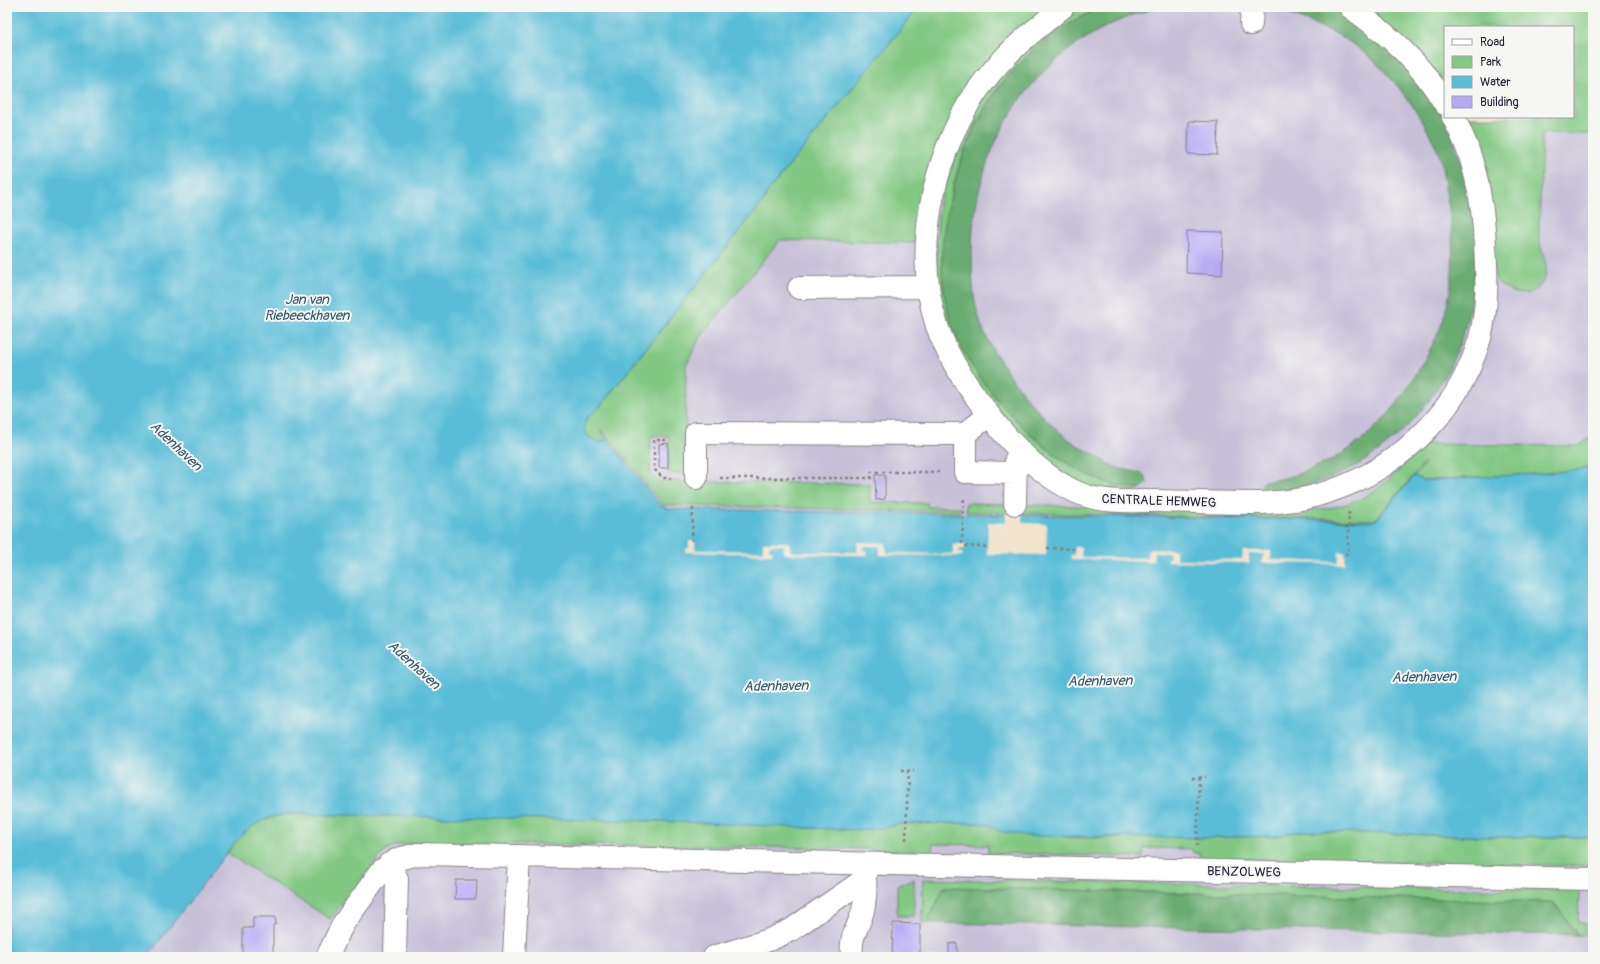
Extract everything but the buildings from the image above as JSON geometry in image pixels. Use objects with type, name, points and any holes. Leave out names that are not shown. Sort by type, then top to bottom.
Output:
[{"type":"street","name":"CENTRALE HEMWEG","points":[[1063,7],[999,64],[974,95],[962,115],[944,160],[931,211],[927,246],[928,287],[937,324],[954,366],[989,415],[1021,450],[1060,483],[1100,500],[1263,503],[1314,496],[1339,489],[1380,468],[1407,449],[1427,430],[1459,387],[1471,363],[1480,338],[1485,312],[1487,286],[1484,214],[1468,150],[1453,118]]},
{"type":"street","points":[[1350,7],[1398,44],[1419,66],[1444,103]]},
{"type":"street","points":[[799,288],[928,287]]},
{"type":"street","points":[[696,478],[696,433],[965,434],[989,415]]},
{"type":"street","points":[[965,434],[965,472],[1015,473]]},
{"type":"street","points":[[1015,504],[1016,455],[1021,450]]},
{"type":"street","name":"BENZOLWEG","points":[[389,864],[408,855],[418,854],[519,856],[865,870],[895,864],[1593,878]]},
{"type":"street","points":[[514,957],[519,856]]},
{"type":"street","points":[[327,957],[343,924],[382,870],[389,864],[397,879],[395,957]]},
{"type":"street","points":[[714,957],[769,940],[790,930],[865,870]]},
{"type":"street","points":[[852,957],[851,946],[854,932],[862,916],[865,900],[865,870]]},
{"type":"path","points":[[666,440],[654,440],[654,469],[663,478],[871,478],[871,472],[965,472],[963,512],[964,545],[987,547]]},
{"type":"path","points":[[692,540],[693,506]]},
{"type":"path","points":[[1345,554],[1348,554],[1349,514]]},
{"type":"path","points":[[1047,548],[1075,549]]},
{"type":"path","points":[[901,771],[914,770]]},
{"type":"path","points":[[906,843],[908,771]]},
{"type":"path","points":[[1192,778],[1205,777]]},
{"type":"path","points":[[1196,848],[1199,778]]},
{"type":"shaded area","points":[[7,7],[1593,7],[1593,957],[7,957]]},
{"type":"green space","points":[[919,7],[1051,7],[980,75],[918,243],[780,240],[699,339],[686,366],[685,474],[669,473],[669,436],[651,436],[650,473],[659,481],[870,484],[870,502],[927,503],[928,507],[961,507],[960,512],[663,505],[601,429],[600,430],[607,439],[599,442],[592,440],[588,436],[585,432],[585,422],[592,413],[598,409],[765,199],[765,195]]},
{"type":"green space","points":[[1072,7],[1103,7],[1087,14],[1065,27],[1020,63],[995,92],[975,126],[960,163],[944,230],[942,245],[942,276],[944,291],[951,321],[961,344],[1013,416],[1026,430],[1045,447],[1083,473],[1112,484],[1142,488],[1137,491],[1105,490],[1086,486],[1058,470],[1019,437],[971,377],[946,326],[935,267],[939,202],[969,116],[1013,61]]},
{"type":"green space","points":[[1103,7],[1161,7],[1120,20],[1084,39],[1052,64],[1024,94],[1003,128],[986,165],[976,206],[972,248],[973,282],[976,307],[984,331],[1001,363],[1017,386],[1045,418],[1071,441],[1112,466],[1145,476],[1147,483],[1142,488],[1110,484],[1096,479],[1068,464],[1043,445],[1006,410],[984,383],[957,338],[947,307],[942,276],[942,245],[950,200],[959,168],[970,138],[985,110],[1002,84],[1023,61],[1046,40],[1073,22]]},
{"type":"green space","points":[[1287,7],[1324,7],[1350,17],[1387,47],[1432,97],[1447,124],[1469,181],[1474,226],[1475,266],[1470,307],[1458,348],[1445,375],[1429,401],[1410,424],[1388,444],[1364,461],[1338,475],[1299,488],[1265,491],[1261,486],[1264,481],[1284,478],[1304,472],[1334,458],[1350,448],[1379,424],[1403,395],[1430,350],[1444,317],[1451,280],[1453,248],[1450,217],[1439,153],[1430,134],[1411,103],[1387,74],[1361,50],[1333,32],[1289,14]]},
{"type":"green space","points":[[1363,7],[1593,7],[1593,134],[1542,133],[1539,234],[1545,261],[1546,274],[1537,288],[1531,292],[1524,294],[1516,293],[1502,286],[1496,280],[1462,118],[1574,118],[1574,26],[1444,26],[1444,89]]},
{"type":"green space","points":[[1588,439],[1593,439],[1593,467],[1558,473],[1422,480],[1414,476],[1425,464],[1424,463],[1377,518],[1373,520],[966,512],[966,503],[1268,511],[1323,509],[1340,506],[1355,501],[1375,490],[1384,484],[1424,444],[1578,446]]},
{"type":"green space","points":[[319,813],[768,824],[806,828],[886,828],[896,824],[976,823],[988,824],[996,829],[1076,838],[1280,836],[1287,833],[1304,831],[1498,837],[1593,837],[1593,866],[1200,858],[1200,853],[1193,853],[1192,849],[1144,848],[1143,857],[988,853],[988,845],[933,844],[932,852],[841,848],[412,843],[394,846],[383,853],[330,919],[227,853],[237,840],[256,823],[290,814]]},
{"type":"green space","points":[[914,879],[914,916],[897,916],[897,886]]},
{"type":"green space","points":[[923,879],[1579,891],[1578,923],[1585,923],[1585,932],[1593,932],[1593,936],[1578,935],[1553,902],[944,887],[927,923],[922,923]]},
{"type":"green space","points":[[944,887],[1553,902],[1578,935],[927,923]]},
{"type":"water","name":"Jan van Riebeeckhaven","points":[[7,7],[919,7],[765,195],[765,199],[597,410],[586,418],[584,429],[589,437],[599,442],[607,439],[660,505],[668,509],[1373,521],[1377,519],[1414,476],[1422,480],[1441,480],[1546,473],[1593,467],[1593,837],[1498,837],[1304,831],[1287,833],[1280,836],[1207,838],[1028,836],[999,831],[988,824],[976,823],[896,824],[886,828],[854,830],[660,821],[288,814],[272,817],[259,822],[247,830],[235,842],[147,957],[7,957]]},
{"type":"pier","points":[[1006,513],[1022,513],[1022,523],[1047,524],[1046,555],[987,554],[988,522],[1006,523]]},
{"type":"pier","points":[[689,541],[695,541],[695,550],[763,551],[763,542],[790,542],[791,552],[857,552],[858,542],[886,543],[887,553],[953,554],[953,544],[965,544],[965,549],[959,549],[959,552],[963,552],[962,556],[880,555],[880,546],[864,546],[864,550],[867,551],[867,555],[784,554],[784,545],[769,545],[769,550],[772,550],[772,554],[686,552],[686,549],[689,548]]},
{"type":"pier","points":[[1075,547],[1081,547],[1081,557],[1147,558],[1148,549],[1176,550],[1176,559],[1242,560],[1243,551],[1271,551],[1271,560],[1339,562],[1339,552],[1345,552],[1345,564],[1261,563],[1264,554],[1249,554],[1249,563],[1167,561],[1167,558],[1170,558],[1169,553],[1154,552],[1153,561],[1071,559],[1071,555],[1074,555]]},
{"type":"water label","name":"Adenhaven","points":[[176,446]]},
{"type":"water label","name":"Adenhaven","points":[[414,665]]},
{"type":"water label","name":"Adenhaven","points":[[1424,677]]},
{"type":"water label","name":"Adenhaven","points":[[1100,681]]},
{"type":"water label","name":"Adenhaven","points":[[776,686]]}]
